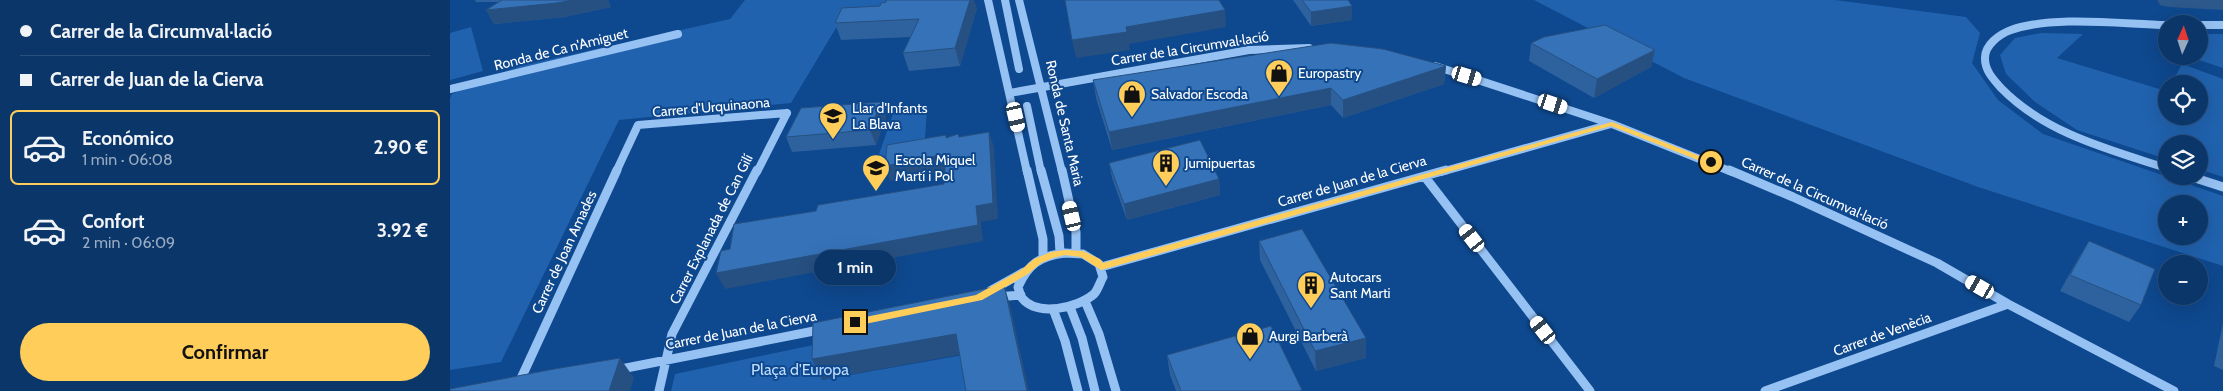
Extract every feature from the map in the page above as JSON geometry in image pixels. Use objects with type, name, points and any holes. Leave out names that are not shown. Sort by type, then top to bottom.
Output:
[{"type":"street","points":[[988,0],[1043,239],[1043,258]]},
{"type":"street","points":[[1005,0],[1020,69]]},
{"type":"street","name":"Ronda de Santa Maria","points":[[1020,0],[1044,87],[1076,232],[1076,253]]},
{"type":"street","points":[[2158,25],[2037,25],[2013,30],[1992,40],[1985,53],[1985,58],[1991,76],[2009,98],[2025,110],[2066,132],[2158,165]]},
{"type":"street","points":[[2208,25],[2223,25]]},
{"type":"street","name":"Ronda de Ca n'Amiguet","points":[[450,89],[678,34]]},
{"type":"street","name":"Carrer de la Circumval·lació","points":[[1010,93],[1249,50],[1322,48]]},
{"type":"street","name":"Carrer de la Circumval·lació","points":[[1422,62],[1612,124],[1678,149],[1793,197],[1937,263],[2008,304],[2174,391]]},
{"type":"street","points":[[1027,106],[1040,166],[1059,236],[1060,253]]},
{"type":"street","name":"Carrer d'Urquinaona","points":[[638,125],[787,113]]},
{"type":"street","name":"Carrer Explanada de Can Gilí","points":[[659,391],[672,334],[787,113]]},
{"type":"street","name":"Carrer de Juan de la Cierva","points":[[1101,267],[1612,124]]},
{"type":"street","name":"Carrer de Joan Amades","points":[[517,390],[638,125]]},
{"type":"street","points":[[1425,177],[1590,391]]},
{"type":"street","points":[[2208,183],[2223,188]]},
{"type":"street","points":[[1021,295],[978,298],[1024,272],[1043,258],[1060,253],[1076,253],[1089,256],[1101,267],[1103,273],[1102,282],[1085,301],[1070,307],[1053,310],[1030,305],[1021,295],[1019,282],[1024,272]]},
{"type":"street","points":[[1085,301],[1099,334],[1116,391]]},
{"type":"street","name":"Carrer de Venècia","points":[[1765,391],[2008,304]]},
{"type":"street","points":[[1070,307],[1082,338],[1095,391]]},
{"type":"street","points":[[1053,310],[1065,341],[1078,391]]},
{"type":"street","name":"Carrer de Juan de la Cierva","points":[[601,373],[836,326]]},
{"type":"green space","points":[[745,0],[966,0],[845,13],[791,103],[619,120],[501,362],[450,370],[450,98],[452,94],[520,66],[730,19]]},
{"type":"green space","points":[[1534,0],[1835,0],[1966,17],[1980,33],[1972,63],[1998,100],[2043,134],[2158,174],[2158,185],[2191,185],[2223,196],[2223,266],[2208,261],[2208,255],[2189,255],[1978,187],[1684,78]]},
{"type":"green space","points":[[471,27],[483,71],[450,80],[450,33]]},
{"type":"green space","points":[[2041,33],[2083,34],[2057,58],[2158,89],[2158,125],[2208,125],[2208,75],[2176,75],[2181,65],[2223,79],[2223,177],[2208,172],[2208,135],[2158,135],[2158,156],[2077,130],[2035,102],[2006,74],[2000,55],[2015,38]]},
{"type":"green space","points":[[2208,34],[2223,34],[2223,68],[2208,63]]},
{"type":"green space","points":[[927,109],[924,153],[878,157],[894,111]]},
{"type":"green space","name":"Plaça d'Europa","points":[[823,343],[822,380],[963,355],[970,391],[671,391],[675,374]]},
{"type":"building","points":[[502,0],[573,0],[486,10]]},
{"type":"building","points":[[886,0],[970,0],[955,48],[903,53],[919,19],[835,23],[842,8],[880,6]]},
{"type":"building","points":[[1065,0],[1219,0],[1225,10],[1126,27],[1127,32],[1072,40]]},
{"type":"building","points":[[1302,0],[1348,0],[1352,6],[1311,12]]},
{"type":"building","points":[[1605,25],[1655,50],[1597,79],[1531,43],[1544,37]]},
{"type":"building","points":[[1331,43],[1383,49],[1446,66],[1343,100],[1331,88],[1109,132],[1093,80]]},
{"type":"building","points":[[881,102],[870,130],[786,137],[801,108]]},
{"type":"building","points":[[989,132],[993,203],[976,206],[978,225],[716,273],[721,251],[730,249],[734,224],[816,211],[818,205],[944,184],[946,154],[885,166],[887,145],[946,135],[946,138],[958,134],[959,137]]},
{"type":"building","name":"Jumipuertas","points":[[1200,140],[1219,179],[1124,204],[1109,163]]},
{"type":"building","name":"Autocars Sant Marti","points":[[1302,229],[1366,338],[1315,351],[1259,241]]},
{"type":"building","points":[[2089,241],[2155,269],[2141,305],[2070,275]]},
{"type":"building","points":[[1004,285],[1027,391],[966,391],[956,334],[812,359],[813,323]]},
{"type":"building","points":[[1271,326],[1302,390],[1181,391],[1167,355]]},
{"type":"building","points":[[620,358],[609,391],[450,391],[450,389]]},
{"type":"waterway","points":[[2169,0],[2223,3]]},
{"type":"place","name":"Europastry","points":[[1279,97]]},
{"type":"place","name":"Salvador Escoda","points":[[1132,118]]},
{"type":"place","name":"Llar d'Infants La Blava","points":[[833,140]]},
{"type":"place","name":"Jumipuertas","points":[[1166,187]]},
{"type":"place","name":"Escola Miquel Martí i Pol","points":[[876,192]]},
{"type":"place","name":"Autocars Sant Marti","points":[[1311,309]]},
{"type":"place","name":"Aurgi Barberà","points":[[1250,360]]},
{"type":"route","points":[[855,322],[978,298],[1024,272],[1032,264],[1051,255],[1065,252],[1083,254],[1089,256],[1101,267],[1612,124],[1711,162]]}]
